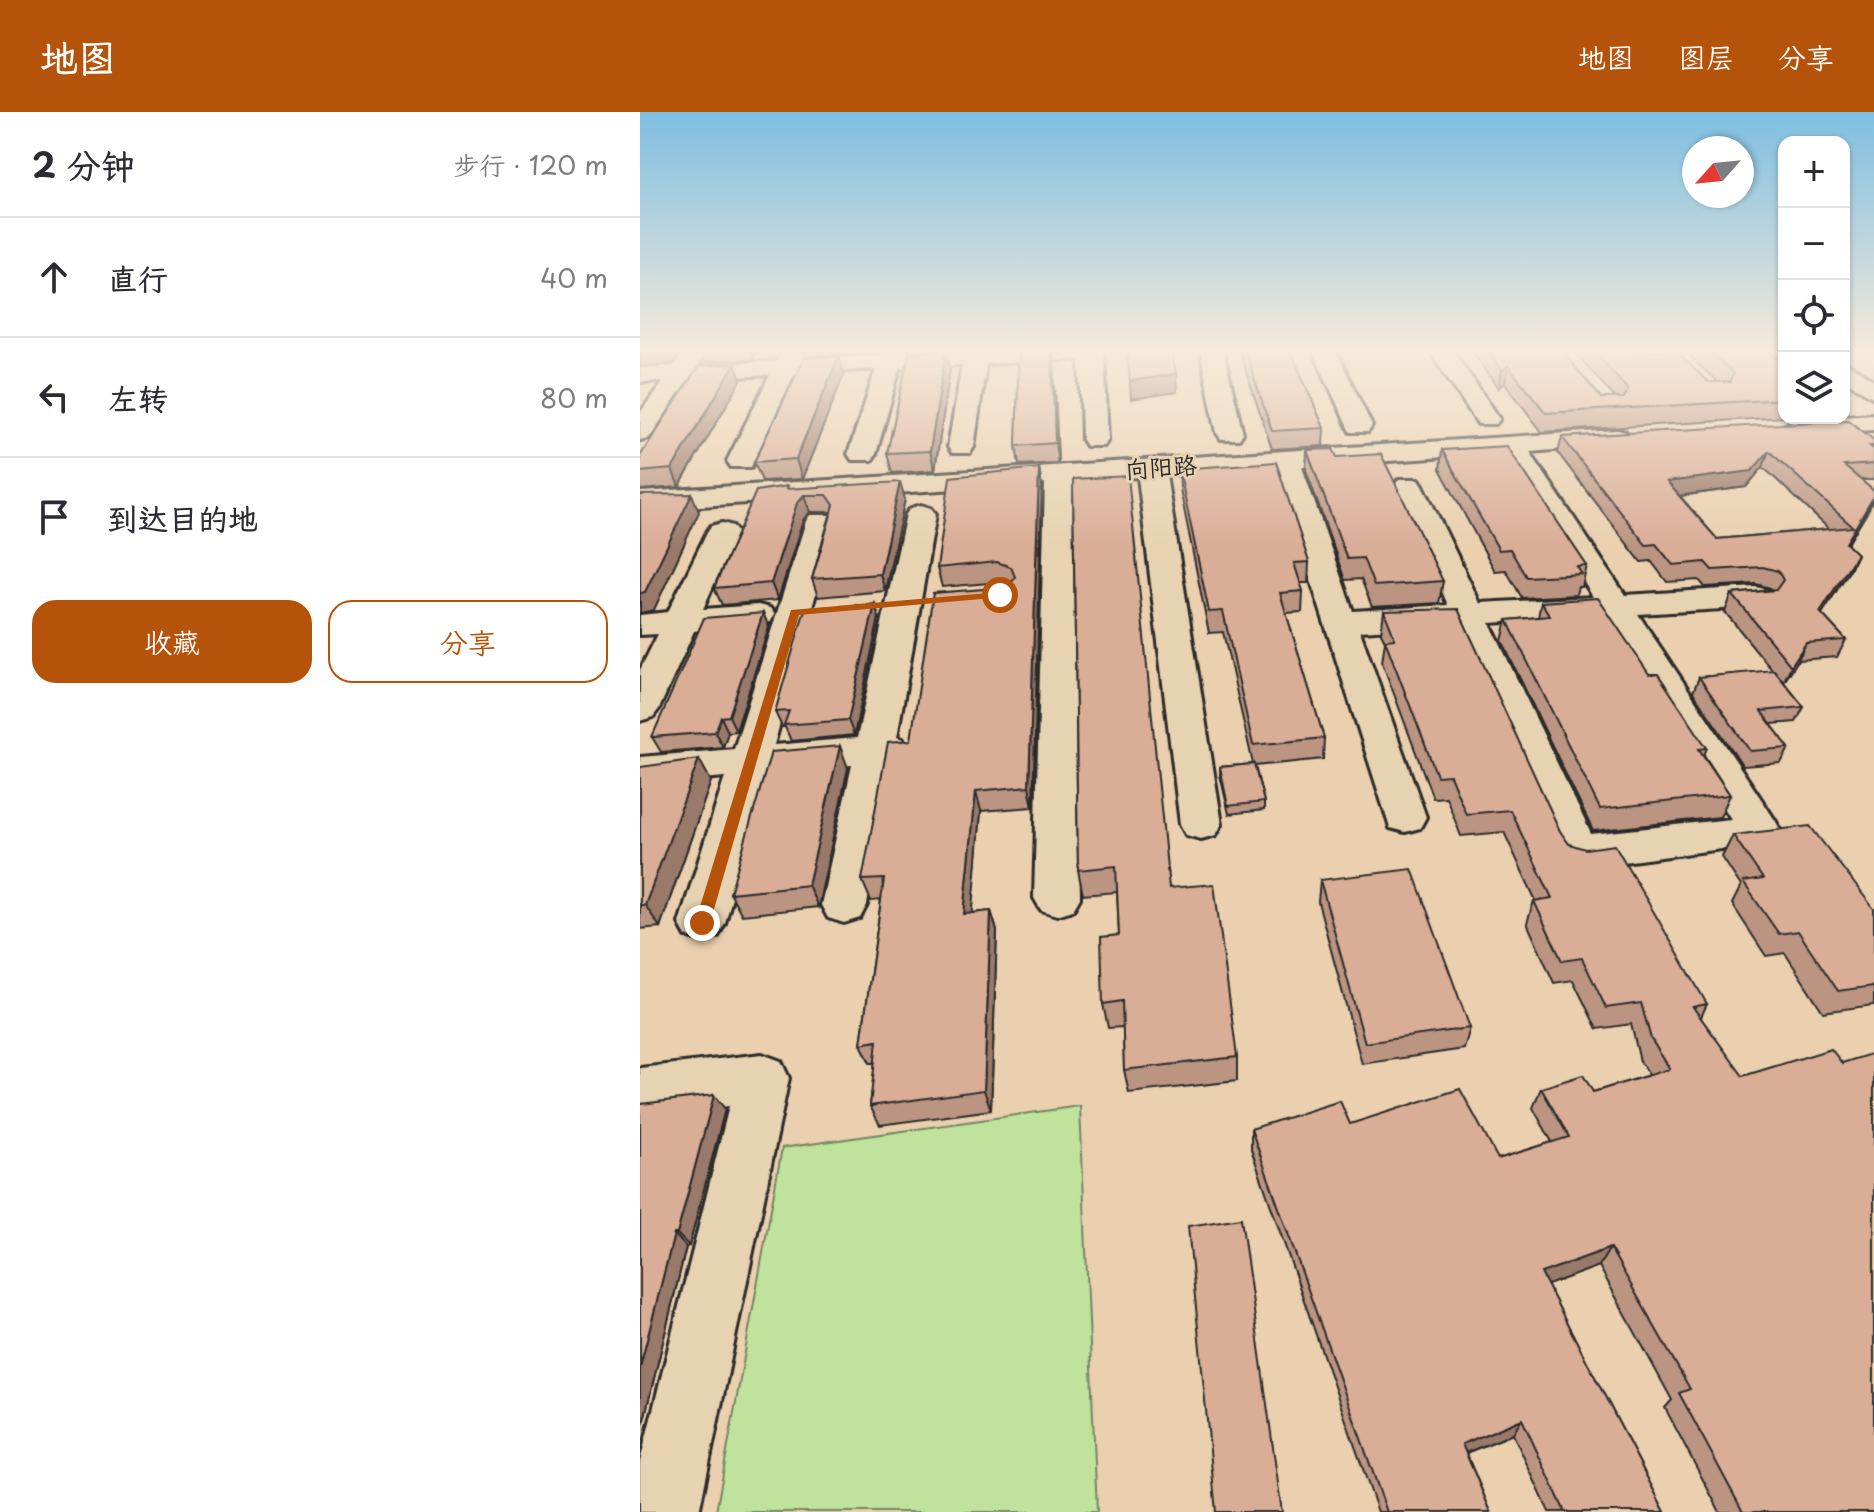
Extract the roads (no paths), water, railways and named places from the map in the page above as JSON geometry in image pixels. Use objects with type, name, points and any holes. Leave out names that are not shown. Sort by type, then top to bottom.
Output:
[{"type":"street","points":[[741,461],[762,416]]},
{"type":"street","points":[[862,454],[874,416]]},
{"type":"street","points":[[961,447],[966,416]]},
{"type":"street","points":[[1094,416],[1095,440]]},
{"type":"street","points":[[1226,416],[1230,433]]},
{"type":"street","points":[[1354,416],[1359,426]]},
{"type":"street","points":[[1409,485],[1578,852],[1760,831],[1488,416]]},
{"type":"street","points":[[1764,429],[1874,422]]},
{"type":"street","name":"向阳路","points":[[640,501],[1286,460],[1499,432],[1638,437]]},
{"type":"street","points":[[1286,460],[1405,817]]},
{"type":"street","points":[[1151,468],[1201,824]]},
{"type":"street","points":[[1057,898],[1059,474]]},
{"type":"street","points":[[844,905],[882,749],[902,603],[921,514]]},
{"type":"street","points":[[702,923],[751,760],[810,611],[821,521]]},
{"type":"street","points":[[640,709],[722,532]]},
{"type":"street","points":[[1340,622],[1756,597]]},
{"type":"street","points":[[640,625],[810,611]]},
{"type":"street","points":[[640,771],[882,749]]},
{"type":"street","points":[[640,1092],[762,1078],[663,1512]]}]
